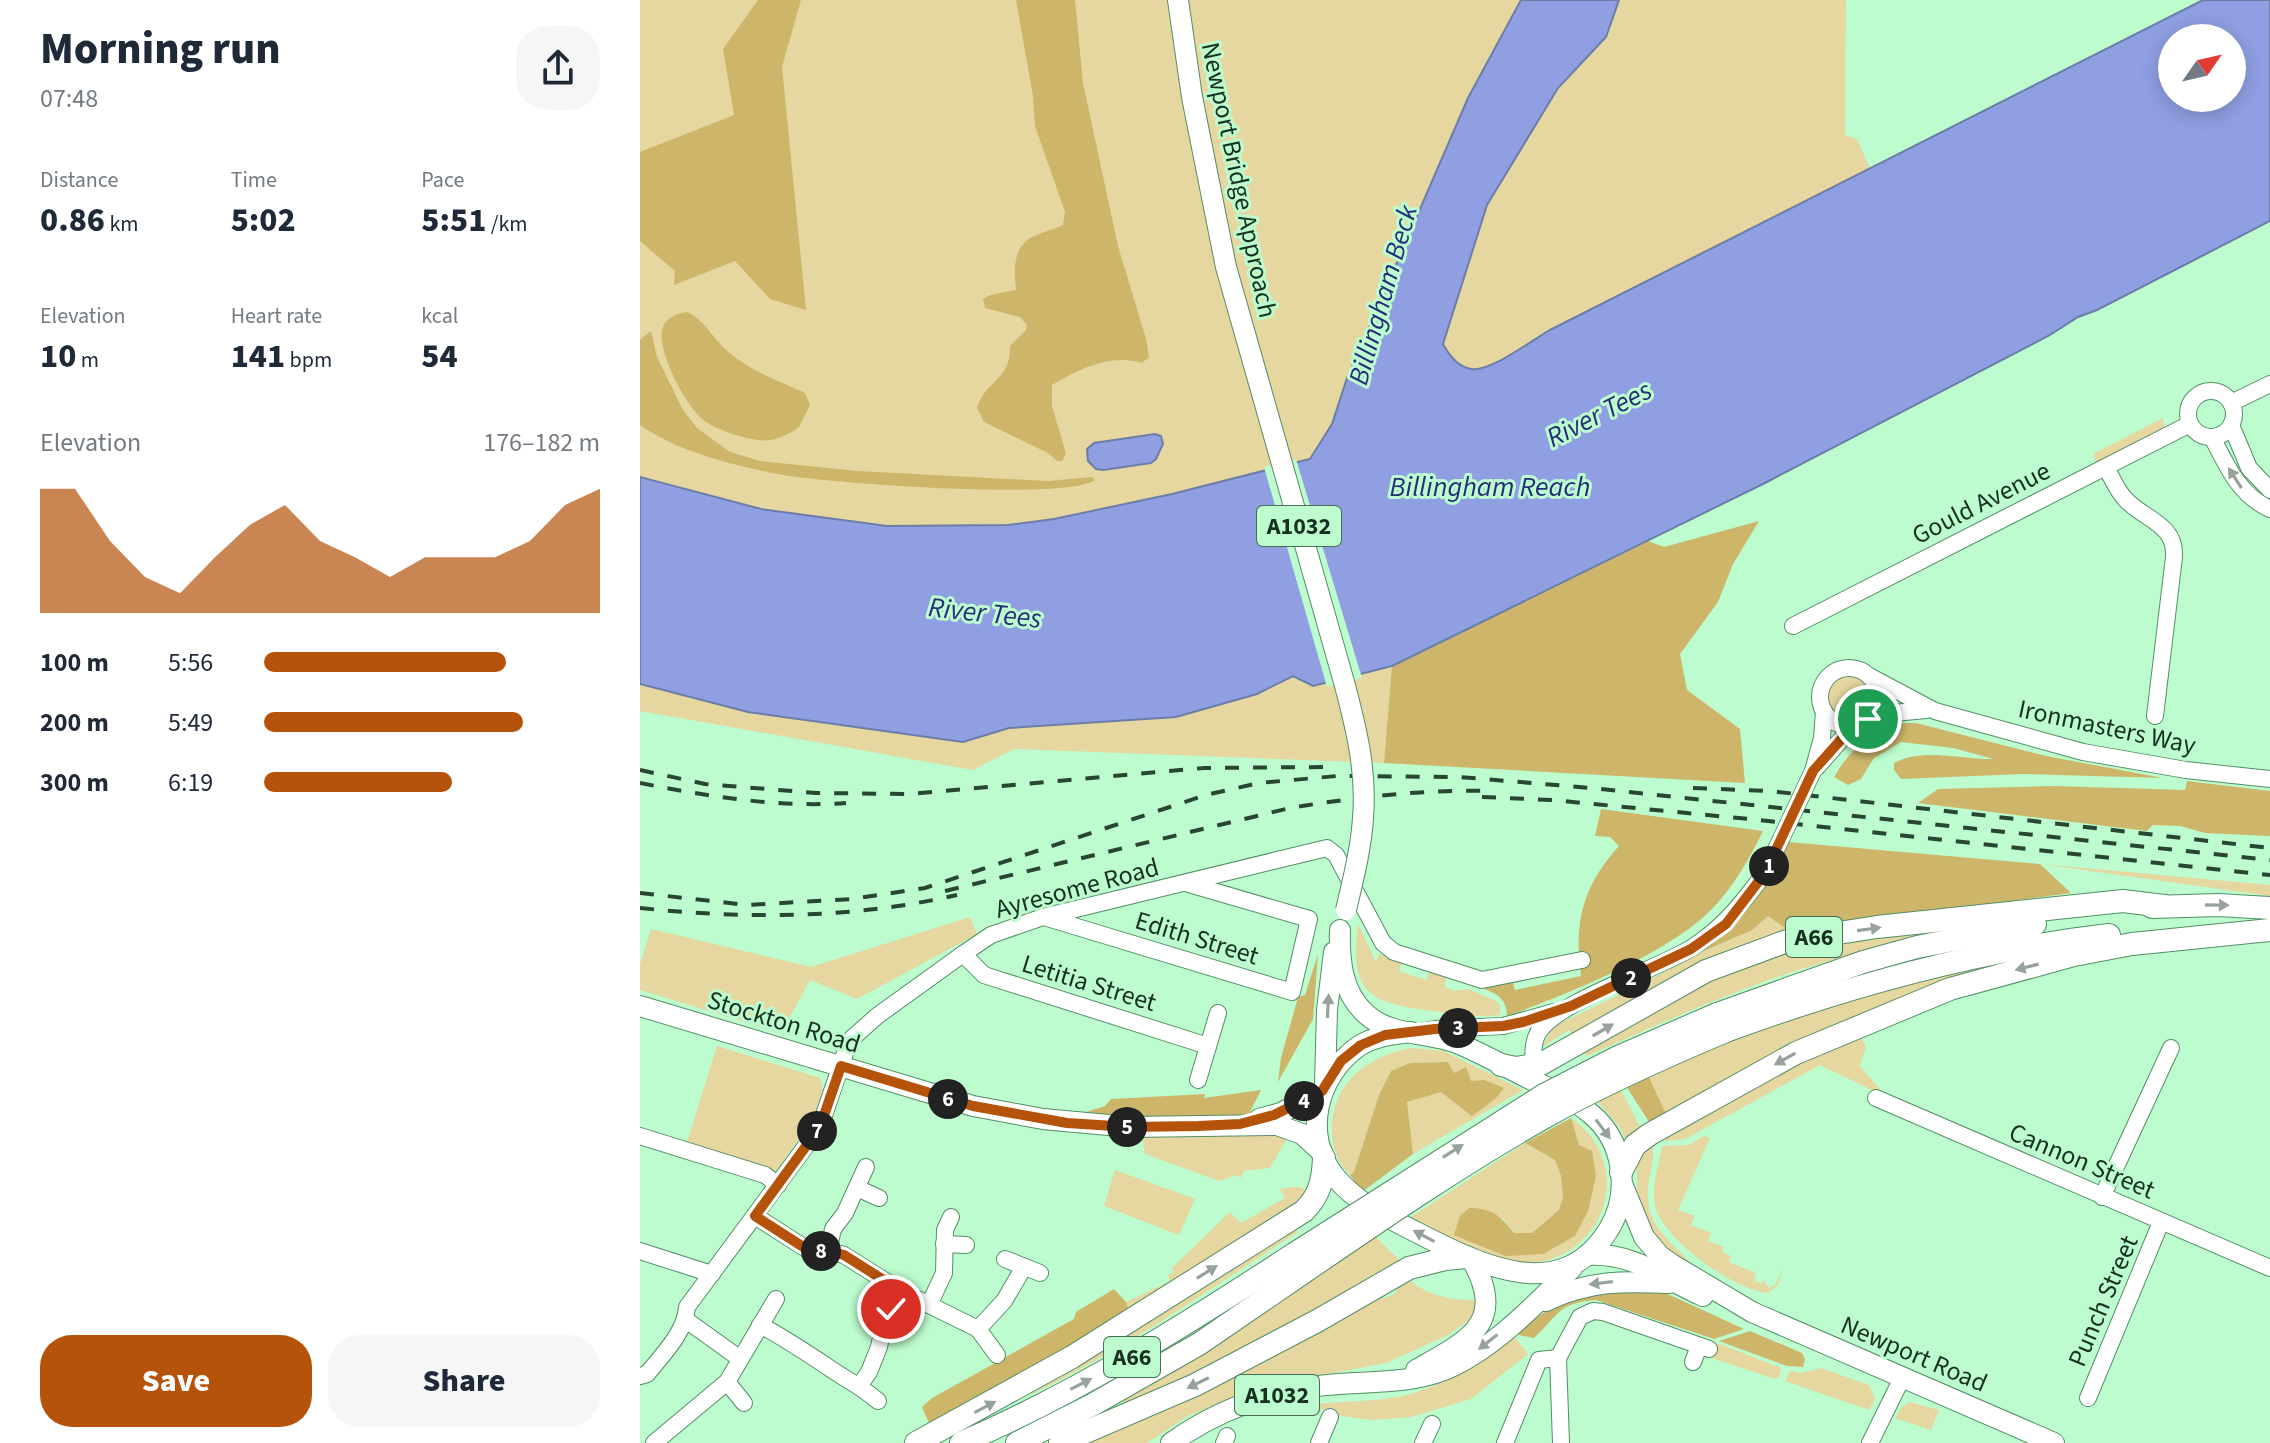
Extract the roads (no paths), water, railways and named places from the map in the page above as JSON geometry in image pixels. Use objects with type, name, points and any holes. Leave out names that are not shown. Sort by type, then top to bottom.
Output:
[{"type":"highway","name":"A66","points":[[1501,1065],[1537,1075],[1549,1061],[1706,971],[1787,941],[1877,927],[2123,901],[2164,906]]},
{"type":"highway","name":"A66","points":[[1722,1022],[1787,987],[1917,947],[2083,915],[2164,906],[2270,908]]},
{"type":"highway","name":"A66","points":[[1017,1443],[1092,1405],[1199,1344],[1299,1263],[1544,1095],[1618,1057],[1722,1022],[2011,949],[2149,930],[2270,930]]},
{"type":"highway","points":[[1622,1177],[1635,1145],[1663,1127],[1796,1053],[1950,989],[2074,955],[2132,944],[2270,930]]},
{"type":"highway","points":[[916,1443],[1059,1365],[1304,1211],[1323,1180],[1323,1155]]},
{"type":"highway","name":"A66","points":[[1060,1443],[1195,1385],[1305,1328],[1409,1268],[1445,1259],[1469,1258]]},
{"type":"highway","name":"A66","points":[[961,1443],[1102,1374],[1299,1263]]},
{"type":"main road","name":"Newport Bridge Approach","points":[[1178,0],[1206,174],[1226,267],[1357,731],[1363,767],[1364,816],[1343,920]]},
{"type":"main road","name":"A1032","points":[[1343,920],[1339,949],[1344,978],[1357,1005],[1384,1025],[1413,1032]]},
{"type":"main road","name":"A1032","points":[[1324,1088],[1329,980],[1343,920]]},
{"type":"main road","name":"Stockton Road","points":[[640,1006],[973,1106],[1067,1123],[1130,1127],[1240,1124]]},
{"type":"main road","points":[[1501,1065],[1456,1043],[1413,1032],[1385,1035],[1361,1045],[1341,1061],[1324,1088],[1317,1125],[1323,1155],[1334,1176],[1352,1195],[1387,1218],[1469,1258],[1520,1273],[1541,1273],[1556,1270],[1583,1257],[1601,1241],[1615,1218],[1622,1177],[1616,1151],[1598,1121],[1537,1075]]},
{"type":"main road","points":[[1240,1124],[1281,1113],[1324,1088]]},
{"type":"main road","points":[[1240,1124],[1287,1127],[1302,1134],[1323,1155]]},
{"type":"main road","name":"Newport Road","points":[[1622,1177],[1644,1237],[1660,1256],[1752,1312],[2054,1443]]},
{"type":"main road","name":"Newport Road","points":[[1583,1257],[1620,1256],[1636,1261],[1725,1306],[1752,1312]]},
{"type":"main road","name":"A1032","points":[[1171,1443],[1203,1422],[1263,1398],[1320,1386],[1393,1381],[1441,1371],[1458,1364],[1531,1308],[1583,1257]]},
{"type":"main road","name":"A1032","points":[[1393,1381],[1461,1343],[1479,1326],[1487,1302],[1484,1284],[1469,1258]]},
{"type":"main road","name":"A1032","points":[[1531,1308],[1569,1291],[1602,1282],[1676,1283]]},
{"type":"street","points":[[2231,403],[2270,384]]},
{"type":"street","points":[[2215,391],[2231,403],[2234,414],[2231,425],[2223,433],[2212,437],[2198,432],[2190,424],[2188,409],[2199,394],[2215,391]]},
{"type":"street","name":"Gould Avenue","points":[[1793,626],[2190,424]]},
{"type":"street","points":[[2231,425],[2249,468],[2270,490]]},
{"type":"street","points":[[2212,437],[2238,485],[2251,498],[2270,509]]},
{"type":"street","points":[[2106,467],[2126,499],[2165,528],[2173,542],[2174,557],[2155,716]]},
{"type":"street","name":"Ironmasters Way","points":[[1571,1006],[1691,949],[1726,924],[1765,873],[1813,771],[1822,738],[1824,711],[1820,692],[1831,674],[1841,669],[1852,667],[1862,670],[1935,711],[2083,752],[2186,770],[2270,779]]},
{"type":"street","points":[[1871,677],[1877,686],[1878,697],[1872,715]]},
{"type":"street","points":[[1824,711],[1838,723],[1854,725]]},
{"type":"street","name":"Ironmasters Way","points":[[1813,771],[1854,725],[1872,715],[1897,711],[1935,711]]},
{"type":"street","name":"Ayresome Road","points":[[640,1376],[647,1374],[686,1320],[687,1307],[820,1127],[849,1041],[877,1016],[991,935],[1043,917],[1327,848],[1336,855],[1383,943],[1394,952],[1482,980],[1582,960]]},
{"type":"street","name":"Edith Street","points":[[1043,917],[1292,992],[1309,919],[1188,883]]},
{"type":"street","name":"Letitia Street","points":[[963,954],[984,975],[1208,1046]]},
{"type":"street","points":[[1413,1032],[1503,1026],[1571,1006]]},
{"type":"street","points":[[1537,1075],[1533,1050],[1538,1034],[1552,1018],[1571,1006]]},
{"type":"street","points":[[1198,1080],[1218,1013]]},
{"type":"street","points":[[2102,1197],[2171,1048]]},
{"type":"street","name":"Cannon Street","points":[[1876,1098],[2270,1268]]},
{"type":"street","points":[[640,1136],[765,1175],[778,1185]]},
{"type":"street","points":[[828,1251],[833,1229],[845,1213],[866,1167]]},
{"type":"street","points":[[857,1188],[879,1198]]},
{"type":"street","points":[[755,1216],[808,1250],[844,1255],[901,1291],[978,1329],[997,1355]]},
{"type":"street","points":[[929,1305],[944,1273],[945,1230],[951,1217]]},
{"type":"street","name":"Punch Street","points":[[2088,1398],[2161,1222]]},
{"type":"street","points":[[944,1244],[966,1245]]},
{"type":"street","points":[[640,1251],[712,1274]]},
{"type":"street","points":[[978,1329],[1032,1270],[1005,1259]]},
{"type":"street","points":[[860,1385],[869,1372],[883,1328],[901,1291]]},
{"type":"street","points":[[664,1440],[727,1382],[776,1299]]},
{"type":"street","points":[[1561,1443],[1558,1358],[1580,1317],[1593,1311],[1603,1312],[1704,1347],[1693,1362]]},
{"type":"street","points":[[686,1320],[739,1358]]},
{"type":"street","points":[[760,1325],[860,1385],[878,1401]]},
{"type":"street","points":[[1505,1443],[1539,1360],[1558,1358]]},
{"type":"street","points":[[1870,1443],[1902,1378]]},
{"type":"street","points":[[727,1382],[744,1403]]},
{"type":"street","points":[[1319,1443],[1330,1417]]},
{"type":"street","points":[[1423,1443],[1432,1424]]},
{"type":"water","points":[[1521,0],[1619,0],[1606,37],[1558,88],[1487,205],[1443,344],[1454,360],[1471,369],[1500,361],[1550,330],[2203,0],[2270,0],[2270,221],[2078,317],[2050,335],[1763,484],[1392,666],[1313,686],[1293,676],[1257,694],[1176,717],[1009,728],[963,742],[748,712],[640,684],[640,477],[761,509],[887,526],[1008,525],[1054,519],[1172,494],[1310,459],[1332,424],[1347,378],[1468,98]]},
{"type":"water","points":[[1155,434],[1161,436],[1163,444],[1151,463],[1103,470],[1096,469],[1088,461],[1087,449],[1094,443]]},
{"type":"railway","points":[[640,770],[705,784],[816,793],[910,794],[1204,768],[1325,767]]},
{"type":"railway","points":[[640,893],[747,905],[852,899],[925,888],[1206,795],[1259,783],[1337,776],[1460,777],[1591,788],[2270,860]]},
{"type":"railway","points":[[640,783],[769,802],[846,803]]},
{"type":"railway","points":[[1693,788],[1770,791],[2270,848]]},
{"type":"railway","points":[[945,891],[1290,808],[1391,795],[1494,791]]},
{"type":"railway","points":[[1482,797],[1552,800],[1759,820],[2270,875]]},
{"type":"railway","points":[[640,908],[719,914],[799,915],[878,909],[957,895]]},
{"type":"water label","name":"Billingham Beck","points":[[1383,295]]},
{"type":"water label","name":"River Tees","points":[[1599,414]]},
{"type":"water label","name":"Billingham Reach","points":[[1490,487]]},
{"type":"water label","name":"River Tees","points":[[985,613]]}]
